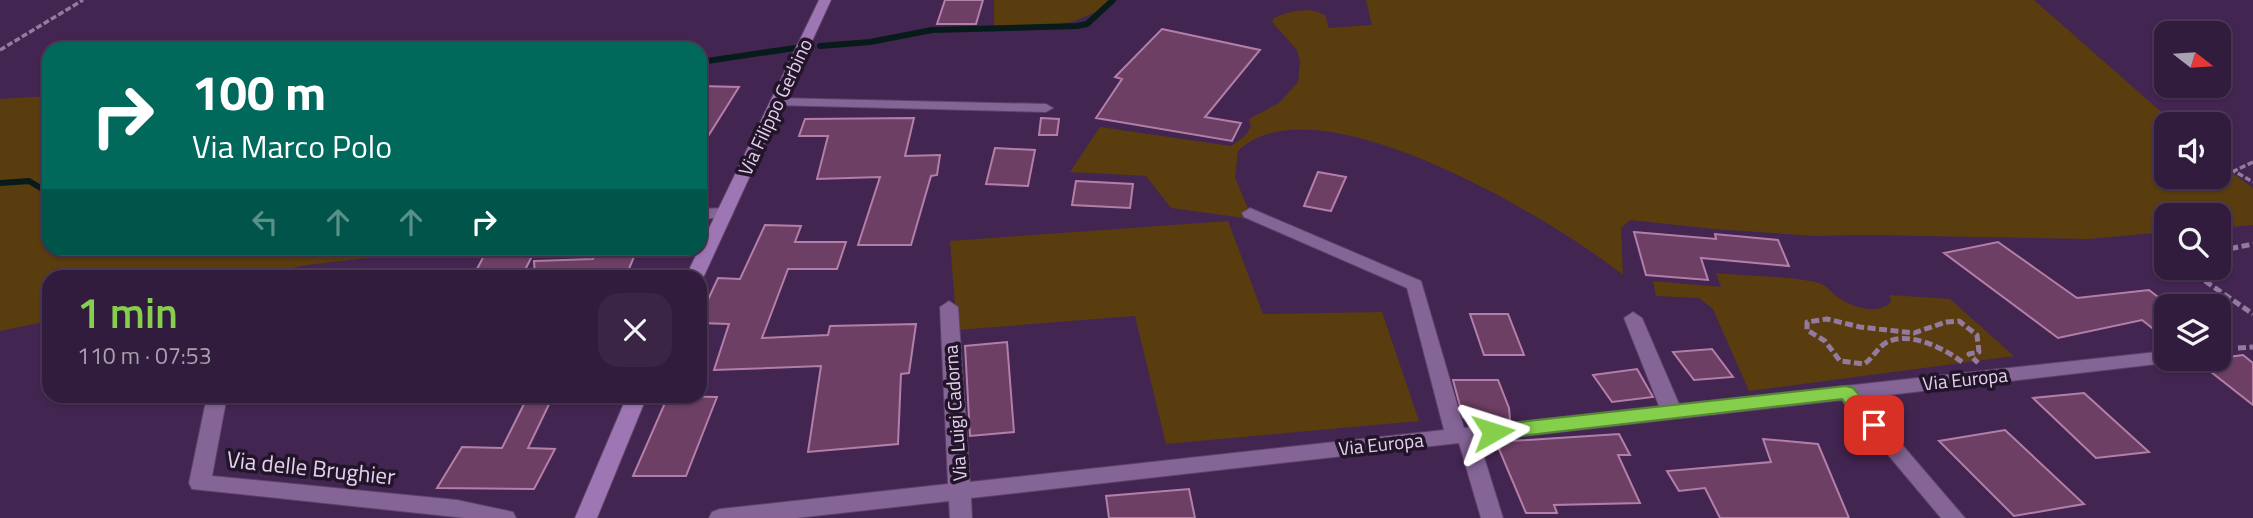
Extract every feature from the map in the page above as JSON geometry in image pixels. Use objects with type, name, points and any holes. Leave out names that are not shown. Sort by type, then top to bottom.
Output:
[{"type":"street","name":"Via Filippo Gerbino","points":[[707,251],[825,0]]},
{"type":"street","points":[[777,102],[1046,108]]},
{"type":"street","points":[[1250,213],[1415,285],[1462,435],[1492,518]]},
{"type":"street","points":[[707,214],[725,214]]},
{"type":"street","name":"Via Luigi Cadorna","points":[[948,307],[961,518]]},
{"type":"street","points":[[1633,318],[1672,412]]},
{"type":"street","name":"Via Europa","points":[[720,518],[2154,358]]},
{"type":"street","points":[[1846,392],[1954,518]]},
{"type":"street","name":"Via delle Brughier","points":[[216,403],[200,483],[457,508],[505,518]]},
{"type":"street","points":[[586,518],[634,403]]},
{"type":"path","points":[[0,50],[83,0]]},
{"type":"path","points":[[2253,162],[2234,171],[2253,182]]},
{"type":"path","points":[[2231,249],[2253,244]]},
{"type":"path","points":[[2203,280],[2253,314]]},
{"type":"path","points":[[1830,319],[1859,326],[1914,333],[1929,330],[1942,321],[1959,321],[1977,335],[1979,352],[1969,354],[1984,377],[1955,355],[1916,341],[1893,340],[1884,344],[1864,364],[1840,360],[1825,341],[1807,330],[1807,323],[1830,319]]},
{"type":"shaded area","points":[[994,0],[1115,0],[1086,16],[1057,25],[994,29]]},
{"type":"shaded area","points":[[1366,0],[2034,0],[2161,112],[2154,112],[2154,189],[2231,189],[2231,172],[2253,188],[2253,225],[2231,227],[2231,203],[2154,203],[2154,233],[2088,239],[1815,236],[1630,220],[1621,228],[1623,275],[1591,251],[1492,192],[1435,165],[1376,143],[1321,131],[1274,132],[1238,151],[1235,177],[1252,219],[1171,208],[1146,176],[1070,172],[1100,127],[1231,146],[1246,135],[1251,126],[1249,119],[1279,103],[1298,82],[1300,62],[1297,50],[1272,22],[1274,18],[1307,10],[1325,15],[1329,28],[1372,25]]},
{"type":"shaded area","points":[[42,96],[42,256],[386,256],[284,270],[42,270],[42,322],[0,331],[0,99]]},
{"type":"shaded area","points":[[1228,221],[1263,314],[1382,312],[1419,421],[1166,444],[1135,316],[957,330],[950,241]]},
{"type":"shaded area","points":[[1716,273],[1819,283],[1842,300],[1871,309],[1879,309],[1891,302],[1890,295],[1950,299],[2014,356],[1749,391],[1713,309],[1699,298],[1656,296],[1653,281],[1721,287]]},
{"type":"building","points":[[945,0],[983,0],[976,24],[937,24]]},
{"type":"building","points":[[1162,29],[1260,50],[1205,117],[1241,123],[1232,141],[1096,118],[1122,79],[1115,77]]},
{"type":"building","points":[[707,86],[739,87],[707,138]]},
{"type":"building","points":[[914,118],[905,156],[940,155],[937,175],[931,176],[911,245],[858,245],[880,177],[817,179],[828,136],[799,136],[805,119]]},
{"type":"building","points":[[1041,118],[1059,119],[1057,135],[1039,135]]},
{"type":"building","points":[[995,148],[1035,150],[1028,186],[986,184]]},
{"type":"building","points":[[1318,172],[1346,177],[1331,211],[1304,206]]},
{"type":"building","points":[[1076,181],[1133,184],[1130,208],[1072,205]]},
{"type":"building","points":[[765,225],[801,226],[795,242],[846,242],[837,269],[788,269],[762,338],[828,335],[830,326],[916,324],[909,373],[901,374],[898,444],[808,452],[821,366],[714,370],[729,324],[707,323],[707,302],[718,278],[740,279]]},
{"type":"building","points":[[1634,232],[1716,239],[1715,234],[1778,240],[1789,266],[1701,258],[1708,280],[1646,275]]},
{"type":"building","points":[[1998,242],[2077,298],[2149,290],[2154,294],[2154,330],[2142,320],[2058,338],[1944,253]]},
{"type":"building","points":[[484,256],[532,256],[525,270],[477,269]]},
{"type":"building","points":[[594,256],[634,256],[628,270],[535,270],[534,261],[593,259]]},
{"type":"building","points":[[1470,314],[1508,314],[1524,355],[1484,355]]},
{"type":"building","points":[[1007,342],[1014,432],[970,436],[965,346]]},
{"type":"building","points":[[1712,349],[1733,377],[1694,380],[1673,352]]},
{"type":"building","points":[[2243,355],[2253,363],[2253,405],[2210,371],[2231,371],[2231,357]]},
{"type":"building","points":[[1637,369],[1653,397],[1612,402],[1593,375]]},
{"type":"building","points":[[1453,380],[1498,380],[1509,408],[1510,420],[1488,423],[1486,416],[1463,417]]},
{"type":"building","points":[[2084,393],[2149,452],[2096,458],[2033,398]]},
{"type":"building","points":[[707,397],[717,397],[686,476],[633,476],[665,403],[707,403]]},
{"type":"building","points":[[524,403],[550,403],[528,448],[555,449],[534,489],[437,488],[462,447],[502,448]]},
{"type":"building","points":[[2005,430],[2084,504],[2014,516],[1939,441]]},
{"type":"building","points":[[1619,434],[1630,455],[1618,455],[1640,503],[1554,505],[1557,513],[1526,513],[1496,442]]},
{"type":"building","points":[[1763,439],[1818,444],[1849,518],[1720,518],[1705,488],[1679,491],[1667,471],[1771,462]]},
{"type":"building","points":[[1189,489],[1195,518],[1109,518],[1106,496]]},
{"type":"waterway","points":[[820,46],[870,42],[932,30],[1077,26],[1087,24],[1113,0]]},
{"type":"waterway","points":[[707,61],[795,48]]},
{"type":"waterway","points":[[0,183],[29,181],[42,189]]},
{"type":"route","points":[[1493,432],[1846,392],[1874,425]]}]
